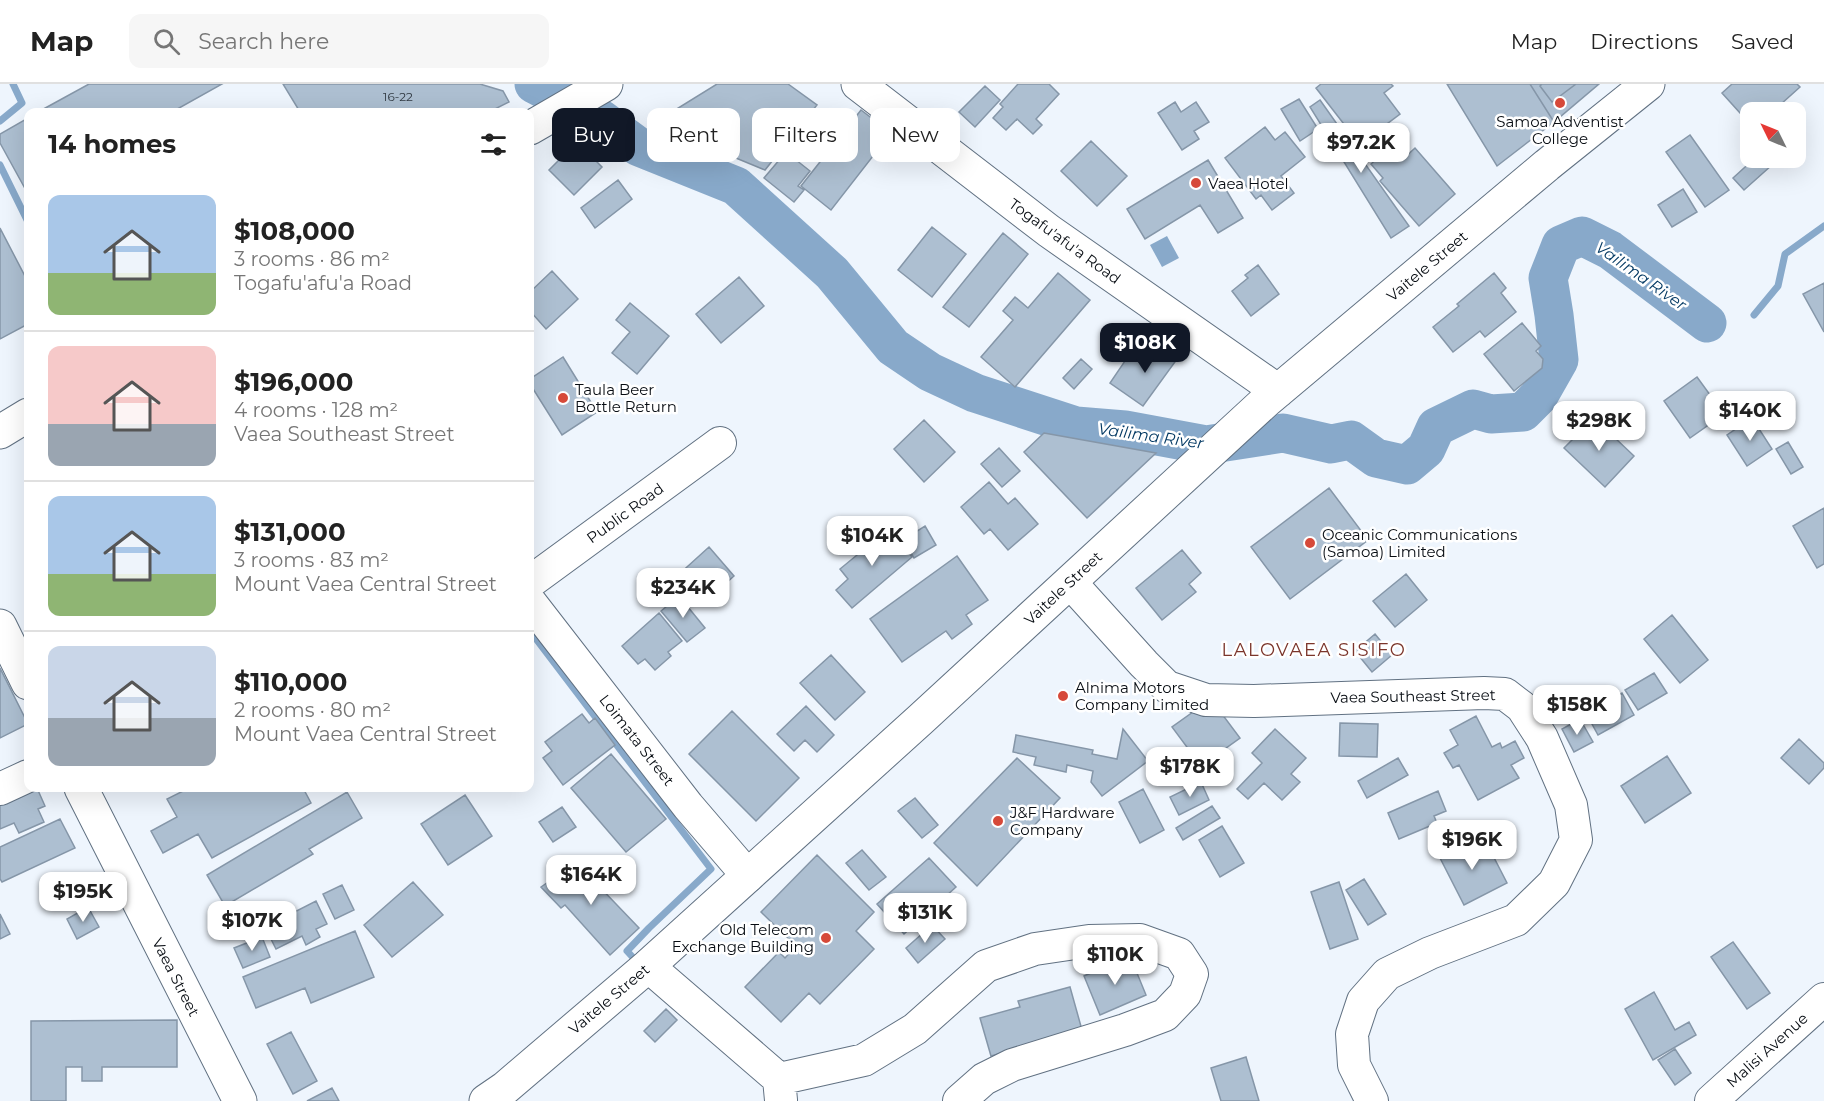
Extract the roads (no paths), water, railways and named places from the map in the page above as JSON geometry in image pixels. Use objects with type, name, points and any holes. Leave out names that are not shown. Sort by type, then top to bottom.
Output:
[{"type":"main road","name":"Togafu'afu'a Road","points":[[858,84],[1048,231],[1272,395]]},
{"type":"main road","name":"Vaitele Street","points":[[486,1101],[505,1088],[648,966],[1272,395],[1547,165],[1648,84]]},
{"type":"main road","points":[[534,126],[602,86]]},
{"type":"main road","points":[[0,432],[24,417]]},
{"type":"main road","points":[[0,626],[24,675]]},
{"type":"main road","name":"Vaea Street","points":[[83,792],[240,1101]]},
{"type":"street","name":"Public Road","points":[[534,579],[720,443]]},
{"type":"street","name":"Vaea Southeast Street","points":[[1070,582],[1167,687],[1206,700],[1254,701],[1505,694],[1522,707],[1542,738],[1571,805],[1576,840],[1554,883],[1516,920],[1430,952],[1387,974],[1363,1001],[1352,1034],[1354,1065],[1372,1101]]},
{"type":"street","name":"Loimata Street","points":[[534,607],[688,806],[748,876]]},
{"type":"street","points":[[0,789],[24,779]]},
{"type":"street","points":[[648,966],[780,1090],[864,1060],[915,1029],[986,966],[1035,949],[1089,941],[1140,940],[1179,954],[1192,974],[1185,994],[1165,1015],[1125,1030],[1012,1065],[984,1079],[959,1101]]},
{"type":"street","name":"Malisi Avenue","points":[[1711,1101],[1824,999]]},
{"type":"water","points":[[1167,236],[1179,258],[1162,267],[1150,245]]},
{"type":"waterway","points":[[0,121],[22,103],[13,84]]},
{"type":"waterway","name":"Vailima River","points":[[534,84],[601,119],[639,147],[736,186],[832,273],[893,347],[930,372],[975,393],[1076,426],[1125,430],[1206,445],[1283,433],[1331,444],[1351,440],[1376,458],[1407,465],[1426,449],[1436,427],[1473,409],[1491,414],[1523,412],[1538,397],[1559,360],[1548,278],[1561,245],[1582,236],[1610,250],[1707,323]]},
{"type":"waterway","points":[[0,165],[24,214]]},
{"type":"waterway","name":"Vailima River","points":[[1754,315],[1778,286],[1785,254],[1824,226]]},
{"type":"waterway","points":[[534,636],[711,869],[627,951],[639,964]]},
{"type":"place","name":"Samoa Adventist College","points":[[1560,103]]},
{"type":"place","name":"Vaea Hotel","points":[[1196,183]]},
{"type":"place","name":"Taula Beer Bottle Return","points":[[563,398]]},
{"type":"place","name":"Oceanic Communications (Samoa) Limited","points":[[1310,543]]},
{"type":"place","name":"Alnima Motors Company Limited","points":[[1063,696]]},
{"type":"place","name":"J&F Hardware Company","points":[[998,821]]},
{"type":"place","name":"Old Telecom Exchange Building","points":[[826,938]]},
{"type":"district","name":"LALOVAEA SISIFO","points":[[1314,650]]}]
